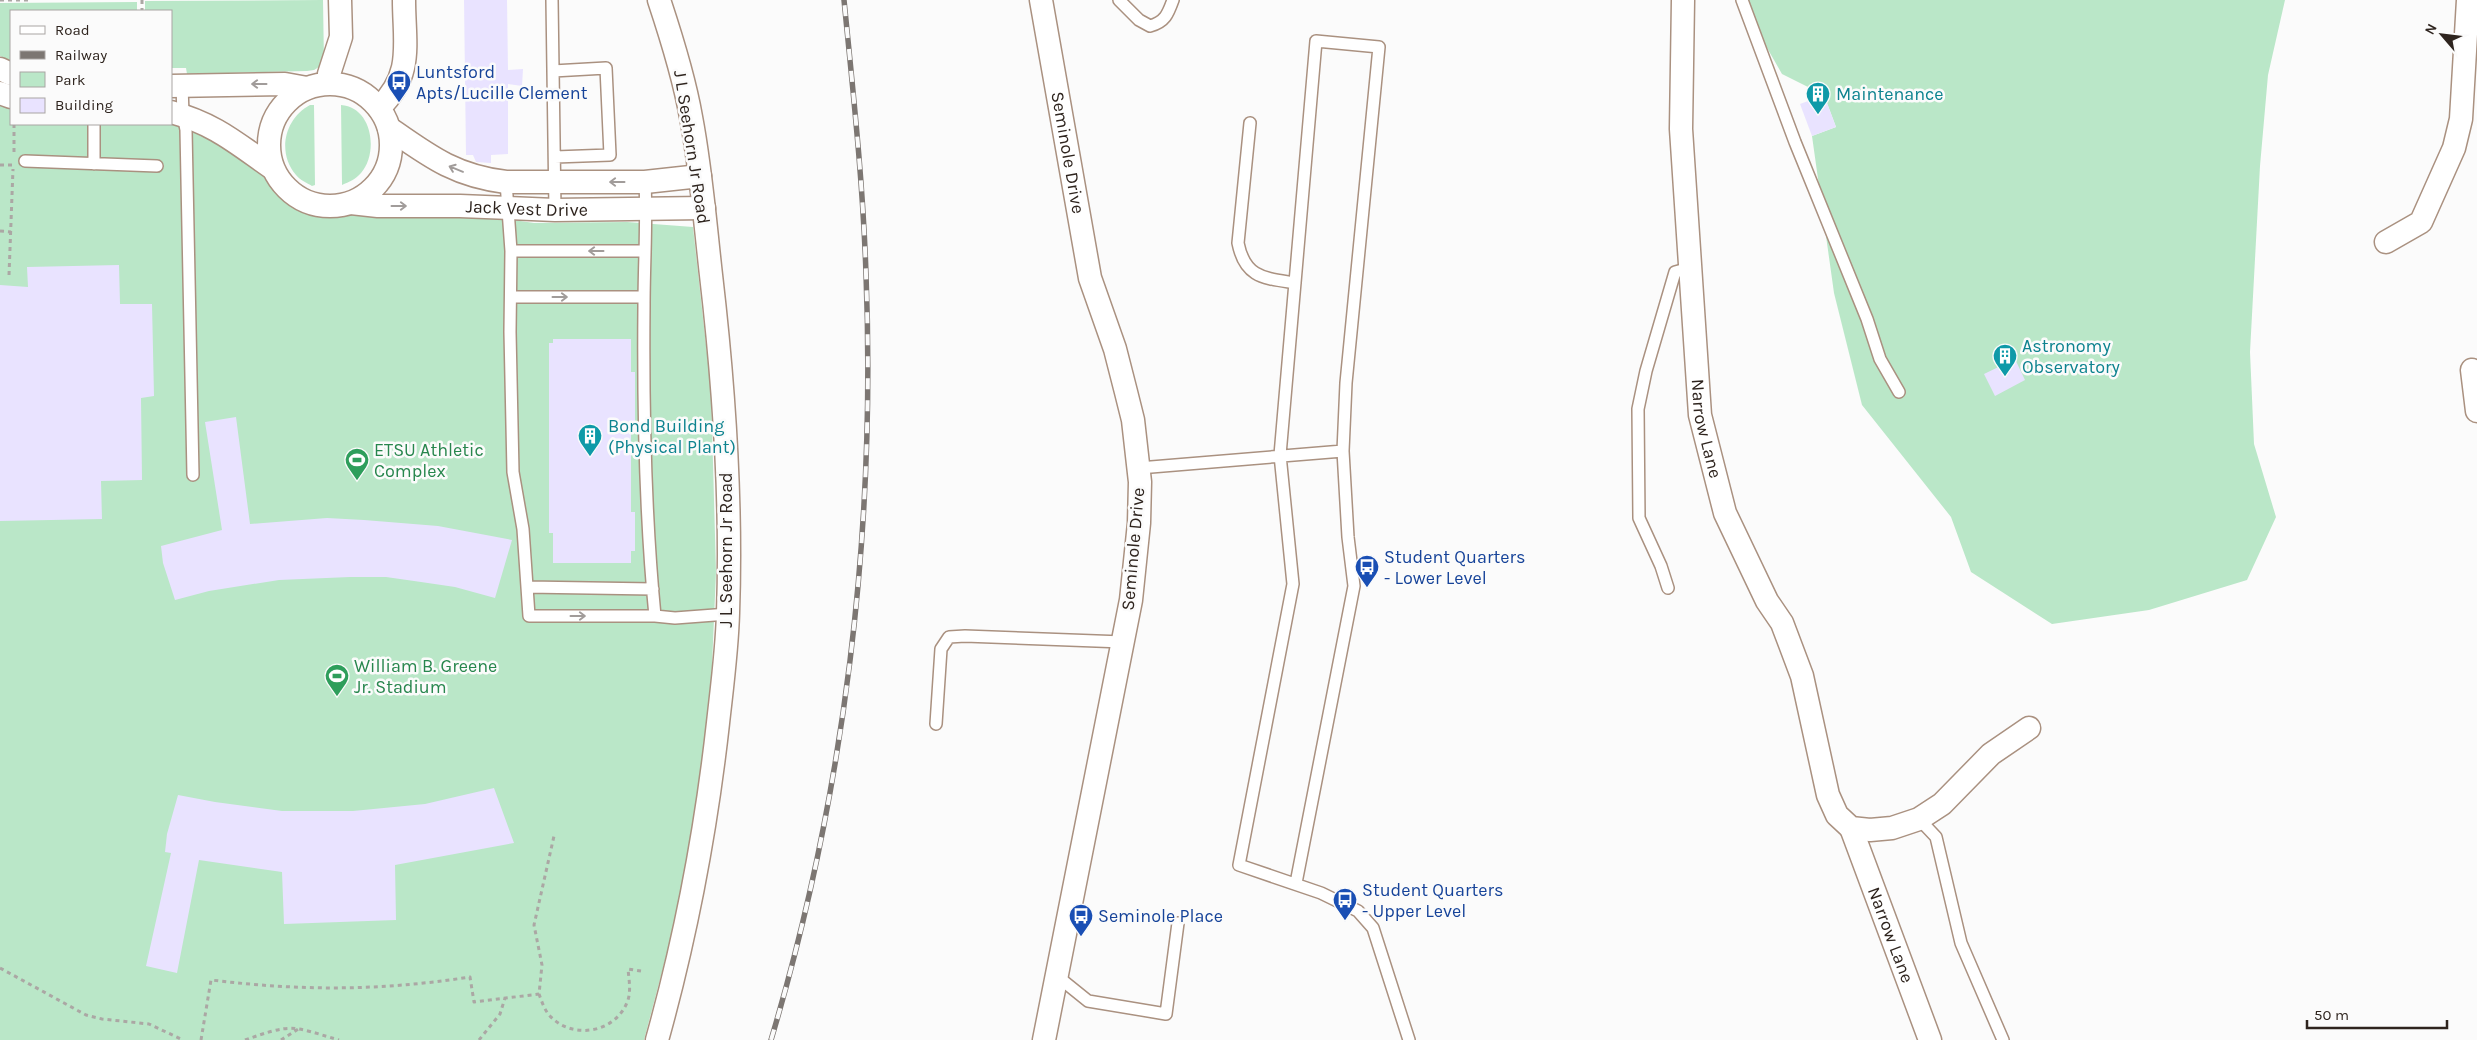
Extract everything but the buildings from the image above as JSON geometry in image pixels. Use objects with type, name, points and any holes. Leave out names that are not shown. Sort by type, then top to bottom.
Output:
[{"type":"street","points":[[329,74],[340,37],[340,0]]},
{"type":"street","points":[[379,108],[398,85],[405,66],[404,0]]},
{"type":"street","name":"J L Seehorn Jr Road","points":[[657,1040],[679,956],[704,829],[720,700],[728,614],[726,437],[704,208],[691,117],[676,52],[659,0]]},
{"type":"street","name":"Seminole Drive","points":[[1041,0],[1090,278],[1115,350],[1126,392],[1133,420],[1139,468],[1139,523],[1136,560],[1123,642],[1044,1040]]},
{"type":"street","name":"Narrow Lane","points":[[1683,0],[1681,129],[1700,414],[1725,514],[1767,601],[1782,623],[1802,676],[1828,795],[1837,815],[1851,828],[1930,1040]]},
{"type":"street","points":[[2386,242],[2421,222],[2454,148],[2461,111],[2468,0]]},
{"type":"street","points":[[176,85],[285,84],[307,88]]},
{"type":"street","points":[[329,84],[350,87],[366,95],[379,108],[389,128],[391,143],[389,158],[384,173],[376,186],[364,196],[351,203],[329,206],[311,204],[294,195],[279,181],[272,168],[268,145],[271,127],[279,110],[291,97],[307,88],[329,84]]},
{"type":"street","points":[[177,114],[205,124],[230,137],[272,168]]},
{"type":"street","name":"Jack Vest Drive","points":[[389,128],[437,162],[476,177],[506,182],[645,182],[700,176]]},
{"type":"street","name":"Jack Vest Drive","points":[[351,203],[378,206],[460,206],[555,210],[704,208]]},
{"type":"street","points":[[2472,370],[2477,411]]},
{"type":"street","points":[[1851,828],[1870,830],[1892,828],[1919,819],[1942,804],[1991,754],[2029,728]]},
{"type":"lane","points":[[552,0],[555,210]]},
{"type":"lane","points":[[1119,0],[1139,20],[1150,26],[1158,24],[1168,16],[1173,0]]},
{"type":"lane","points":[[1742,0],[1795,142],[1868,319],[1880,359],[1899,392]]},
{"type":"lane","points":[[1296,883],[1354,586],[1348,538],[1343,451],[1347,373],[1379,48],[1316,41],[1280,456],[1293,584],[1239,865],[1296,883],[1339,900],[1358,911],[1373,928],[1409,1040]]},
{"type":"lane","points":[[553,70],[606,68],[610,155],[555,157]]},
{"type":"lane","points":[[176,85],[177,114],[186,130],[193,475]]},
{"type":"lane","points":[[1250,123],[1238,243],[1241,259],[1254,274],[1264,279],[1295,283]]},
{"type":"lane","points":[[94,125],[94,164]]},
{"type":"lane","points":[[19,163],[158,166]]},
{"type":"lane","points":[[506,182],[511,251],[513,472],[523,529],[529,616],[655,616],[675,618],[728,614]]},
{"type":"lane","points":[[645,182],[644,297],[649,554],[655,616]]},
{"type":"lane","points":[[511,251],[645,251]]},
{"type":"lane","points":[[1668,588],[1662,566],[1639,518],[1638,409],[1646,370],[1675,272],[1690,268]]},
{"type":"lane","points":[[511,297],[644,297]]},
{"type":"lane","points":[[1139,468],[1343,451]]},
{"type":"lane","points":[[527,587],[653,588]]},
{"type":"lane","points":[[936,724],[941,649],[949,637],[1123,642]]},
{"type":"lane","points":[[1919,819],[1936,837],[1962,943],[2003,1040]]},
{"type":"lane","points":[[1058,976],[1088,1001],[1166,1014],[1178,923]]},
{"type":"path","points":[[0,0],[28,0]]},
{"type":"path","points":[[9,275],[11,232],[19,163],[14,125]]},
{"type":"path","points":[[0,165],[19,163]]},
{"type":"path","points":[[0,231],[11,232]]},
{"type":"path","points":[[554,836],[534,925],[542,965],[539,994],[547,1013],[563,1027],[577,1031],[593,1031],[610,1024],[624,1009],[630,990],[628,969],[641,971]]},
{"type":"path","points":[[0,968],[86,1015],[102,1020],[149,1024],[183,1040]]},
{"type":"path","points":[[201,1040],[210,980],[264,987],[315,990],[394,987],[470,977],[474,1002],[539,994]]},
{"type":"path","points":[[479,1040],[500,1014],[505,998]]},
{"type":"path","points":[[245,1040],[277,1028],[300,1028],[338,1040]]},
{"type":"path","points":[[281,1040],[300,1028]]},
{"type":"green space","points":[[323,0],[324,64],[314,70],[307,71],[187,74],[186,68],[172,68],[172,10],[145,10],[145,1]]},
{"type":"green space","points":[[1749,0],[2285,0],[2268,75],[2260,166],[2250,352],[2254,444],[2276,517],[2247,580],[2149,610],[2052,624],[1971,572],[1951,517],[1862,405],[1834,293],[1812,136],[1836,127],[1824,95],[1782,74],[1754,25]]},
{"type":"green space","points":[[137,2],[137,10],[10,10],[10,61],[0,56],[0,3]]},
{"type":"green space","name":"ETSU Athletic Complex","points":[[0,100],[10,104],[10,125],[172,124],[213,133],[257,165],[275,187],[295,205],[317,212],[459,212],[534,223],[627,222],[693,227],[711,390],[716,572],[711,689],[688,858],[668,949],[644,1040],[0,1040]]},
{"type":"green space","points":[[310,105],[314,105],[315,185],[312,186],[296,175],[290,166],[285,147],[286,137],[294,119]]},
{"type":"green space","points":[[341,105],[351,108],[360,114],[366,122],[371,143],[367,164],[361,173],[355,179],[342,185]]},
{"type":"railway","points":[[771,1040],[797,946],[818,852],[836,757],[850,661],[860,564],[866,468],[868,371],[866,274],[860,171],[844,0]]},
{"type":"place","name":"Luntsford Apts/Lucille Clement","points":[[399,103]]},
{"type":"place","name":"Maintenance","points":[[1818,115]]},
{"type":"place","name":"Astronomy Observatory","points":[[2005,377]]},
{"type":"place","name":"Bond Building (Physical Plant)","points":[[590,457]]},
{"type":"place","name":"ETSU Athletic Complex","points":[[357,481]]},
{"type":"place","name":"Student Quarters - Lower Level","points":[[1367,588]]},
{"type":"place","name":"William B. Greene Jr. Stadium","points":[[337,697]]},
{"type":"place","name":"Student Quarters - Upper Level","points":[[1345,921]]},
{"type":"place","name":"Seminole Place","points":[[1081,937]]}]
